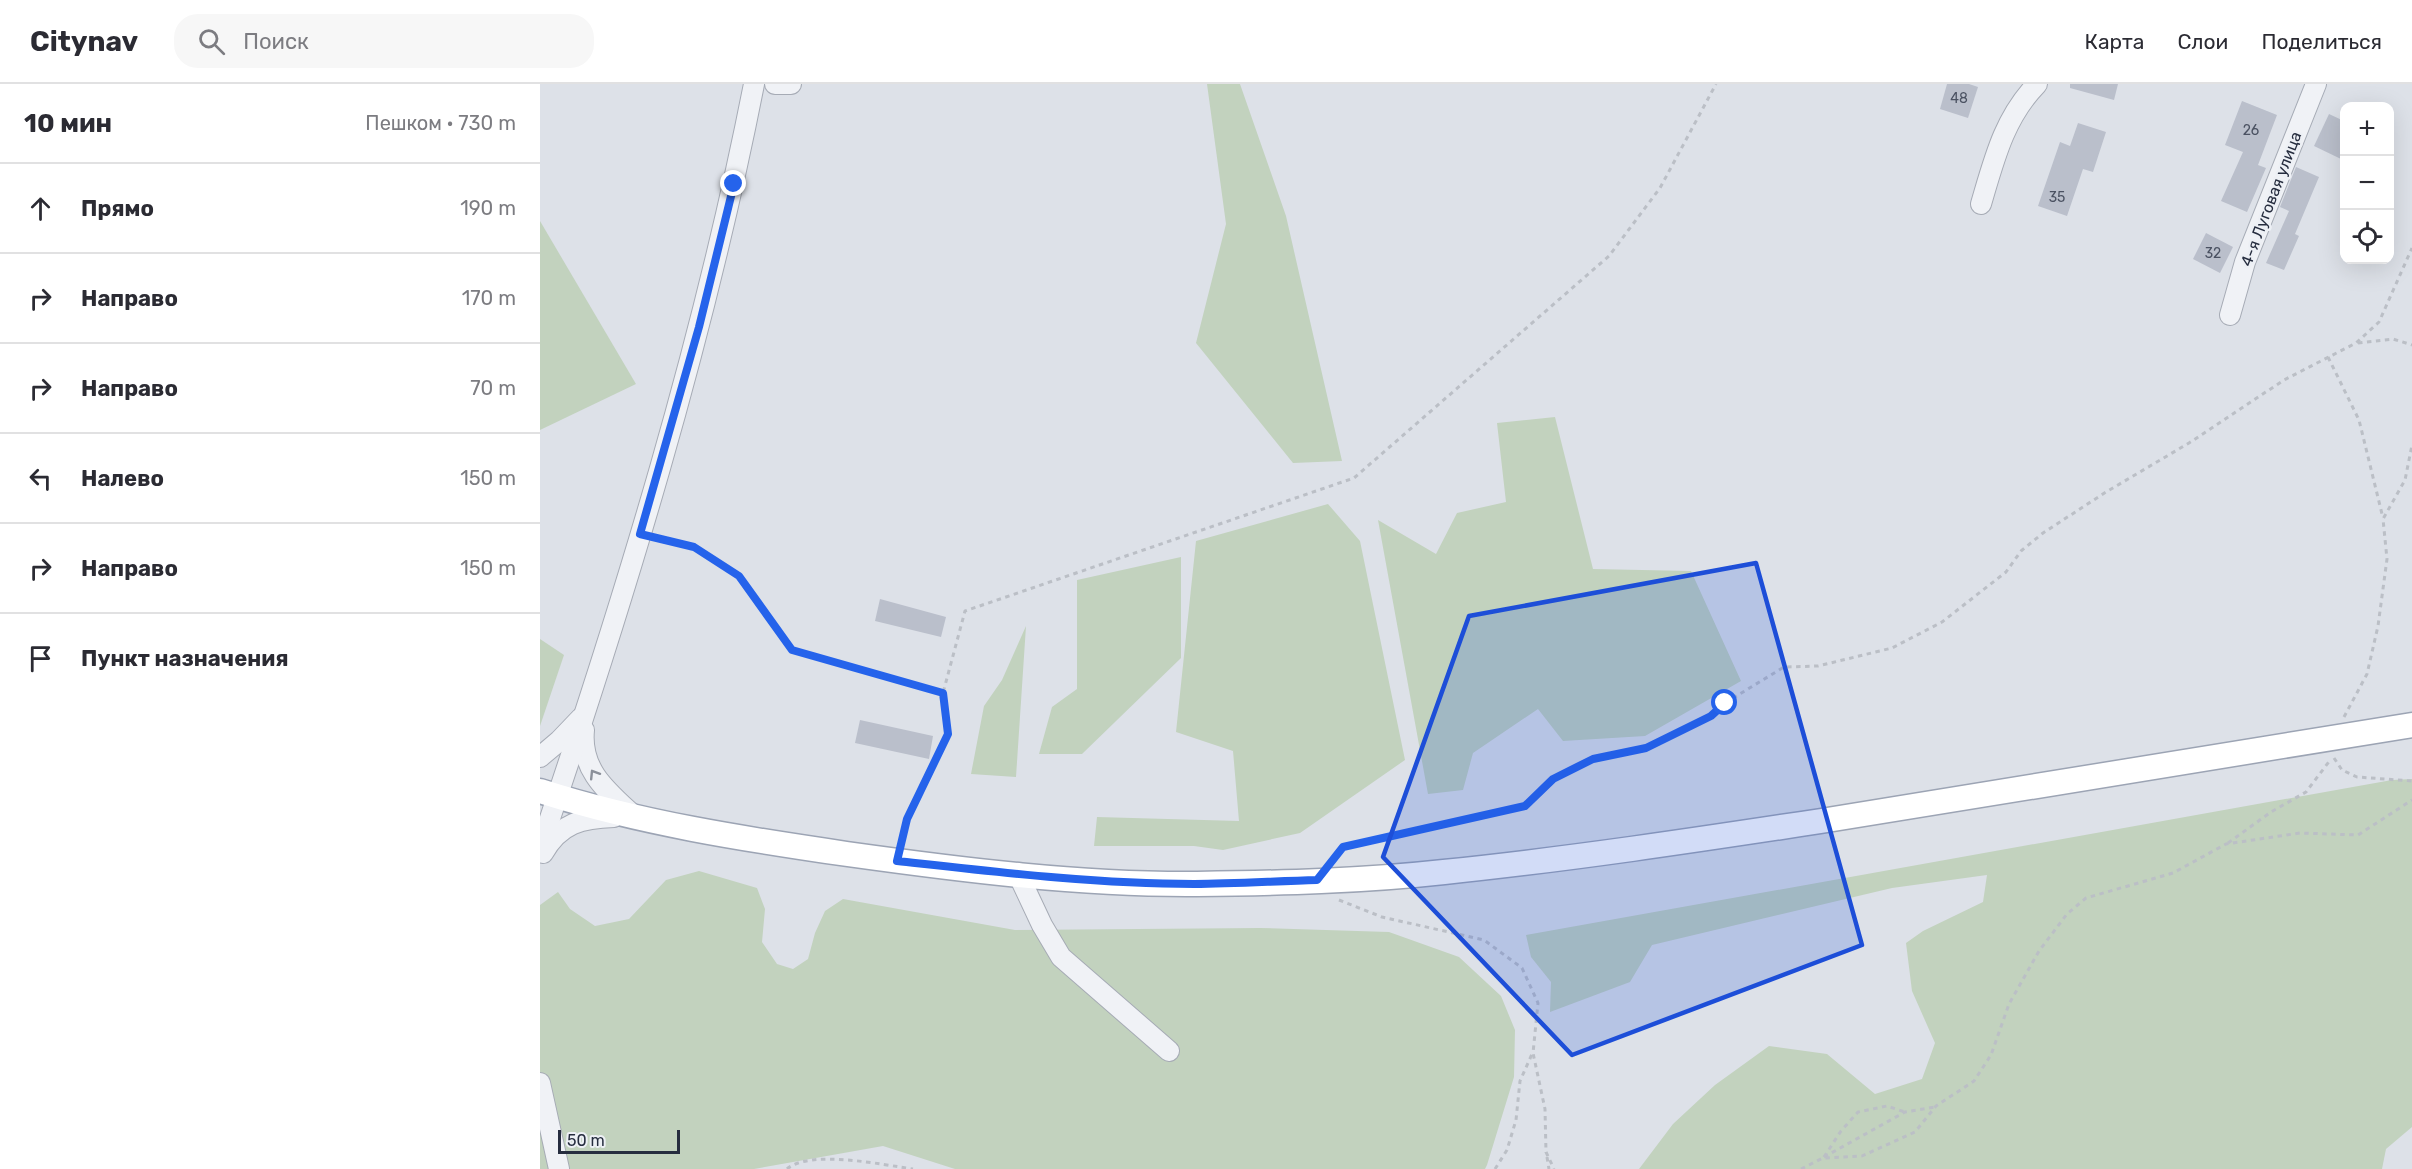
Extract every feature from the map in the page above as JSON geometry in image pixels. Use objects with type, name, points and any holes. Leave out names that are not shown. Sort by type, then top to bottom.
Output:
[{"type":"main road","points":[[549,794],[634,816],[750,840],[897,861],[1018,874],[1115,881],[1193,884],[1317,880],[1440,873],[1574,857],[2063,783],[2412,725]]},
{"type":"street","points":[[540,848],[549,794],[585,714],[640,534],[699,327],[734,184],[754,84]]},
{"type":"street","points":[[775,84],[791,84]]},
{"type":"street","points":[[1981,204],[1996,154],[2017,106],[2037,84]]},
{"type":"street","name":"4-я Луговая улица","points":[[2230,315],[2245,262],[2316,84]]},
{"type":"street","points":[[540,757],[585,714]]},
{"type":"street","points":[[585,714],[583,742],[592,774],[634,816]]},
{"type":"street","points":[[540,858],[553,840],[573,824],[588,818],[634,816]]},
{"type":"street","points":[[1018,874],[1042,926],[1061,957],[1169,1051]]},
{"type":"street","points":[[540,1083],[559,1169]]},
{"type":"path","points":[[897,861],[907,819],[948,734],[943,693],[965,611],[1354,478],[1609,256],[1660,188],[1716,84]]},
{"type":"path","points":[[1552,1169],[1546,1152],[1545,1109],[1533,1053],[1538,1003],[1522,968],[1484,940],[1382,916],[1340,901],[1317,880],[1343,847],[1525,806],[1553,779],[1593,759],[1646,748],[1711,716],[1725,703],[1784,667],[1818,666],[1892,648],[1932,628],[2006,572],[2021,551],[2043,533],[2106,492],[2189,443],[2284,380],[2356,343],[2379,322],[2412,248]]},
{"type":"path","points":[[2356,343],[2393,339],[2412,345]]},
{"type":"path","points":[[2328,357],[2359,420],[2383,519],[2387,559],[2374,645],[2367,674],[2333,738]]},
{"type":"path","points":[[2383,519],[2405,480],[2412,445]]},
{"type":"path","points":[[640,534],[694,547],[739,576],[792,650],[943,693]]},
{"type":"path","points":[[1823,1158],[1862,1156],[1915,1132],[1936,1107],[1974,1081],[1991,1055],[2009,1004],[2039,951],[2067,915],[2086,898],[2173,873],[2226,844],[2271,812],[2306,792],[2333,757],[2342,770],[2357,777],[2412,781]]},
{"type":"path","points":[[2226,844],[2300,833],[2358,835],[2412,800]]},
{"type":"path","points":[[1495,1169],[1507,1150],[1516,1120],[1520,1081],[1533,1053]]},
{"type":"path","points":[[1823,1158],[1841,1131],[1858,1112],[1887,1106],[1905,1113]]},
{"type":"path","points":[[1801,1169],[1905,1113],[1936,1107]]},
{"type":"path","points":[[787,1169],[792,1165],[831,1158],[913,1169]]},
{"type":"highlighted area","points":[[1756,563],[1862,945],[1572,1055],[1383,857],[1469,616]]},
{"type":"green space","points":[[1207,84],[1240,84],[1286,216],[1342,461],[1293,463],[1196,343],[1226,224]]},
{"type":"green space","points":[[540,221],[636,384],[540,430]]},
{"type":"green space","points":[[1555,417],[1593,569],[1691,571],[1741,681],[1645,736],[1563,741],[1538,709],[1473,753],[1463,790],[1428,794],[1378,520],[1436,554],[1457,513],[1506,502],[1497,423]]},
{"type":"green space","points":[[1328,504],[1360,541],[1405,760],[1300,833],[1223,850],[1194,846],[1094,846],[1097,817],[1239,821],[1233,751],[1176,732],[1196,541]]},
{"type":"green space","points":[[1181,557],[1181,658],[1082,754],[1039,754],[1052,707],[1077,689],[1077,580]]},
{"type":"green space","points":[[1026,626],[1016,777],[971,774],[984,706],[1002,680]]},
{"type":"green space","points":[[540,639],[564,655],[540,726]]},
{"type":"green space","points":[[2412,779],[2412,1127],[2386,1149],[2382,1169],[1639,1169],[1673,1124],[1715,1085],[1769,1046],[1827,1054],[1875,1094],[1922,1079],[1935,1043],[1912,991],[1906,943],[1923,931],[1983,902],[1987,875],[1892,888],[1652,945],[1630,982],[1550,1012],[1551,982],[1531,957],[1526,935],[2392,780]]},
{"type":"green space","points":[[699,871],[757,888],[765,909],[762,942],[777,964],[793,969],[808,959],[815,933],[825,911],[843,899],[1015,930],[1260,928],[1389,932],[1459,957],[1501,996],[1515,1030],[1514,1077],[1487,1165],[1485,1169],[955,1169],[883,1146],[754,1169],[540,1169],[540,905],[558,892],[570,909],[595,926],[629,919],[666,880]]},
{"type":"building","points":[[1947,84],[1969,84],[1978,87],[1968,118],[1940,109]]},
{"type":"building","points":[[2070,84],[2118,84],[2114,100],[2070,88]]},
{"type":"building","points":[[2242,101],[2277,115],[2258,165],[2266,168],[2247,212],[2221,201],[2243,152],[2225,145]]},
{"type":"building","points":[[2329,114],[2340,119],[2340,159],[2314,146]]},
{"type":"building","points":[[2078,123],[2106,132],[2093,172],[2083,169],[2067,216],[2038,206],[2060,142],[2070,146]]},
{"type":"building","points":[[2296,167],[2319,177],[2295,234],[2299,236],[2284,270],[2266,263],[2289,211],[2280,207]]},
{"type":"building","points":[[2206,233],[2233,247],[2220,273],[2193,259]]},
{"type":"building","points":[[880,599],[946,617],[941,637],[875,621]]},
{"type":"building","points":[[860,720],[933,736],[929,759],[855,743]]},
{"type":"route","points":[[734,184],[699,327],[640,534],[694,547],[739,576],[792,650],[943,693],[948,734],[907,819],[897,861],[1018,874],[1115,881],[1193,884],[1317,880],[1343,847],[1525,806],[1553,779],[1593,759],[1646,748],[1711,716],[1725,703]]}]
